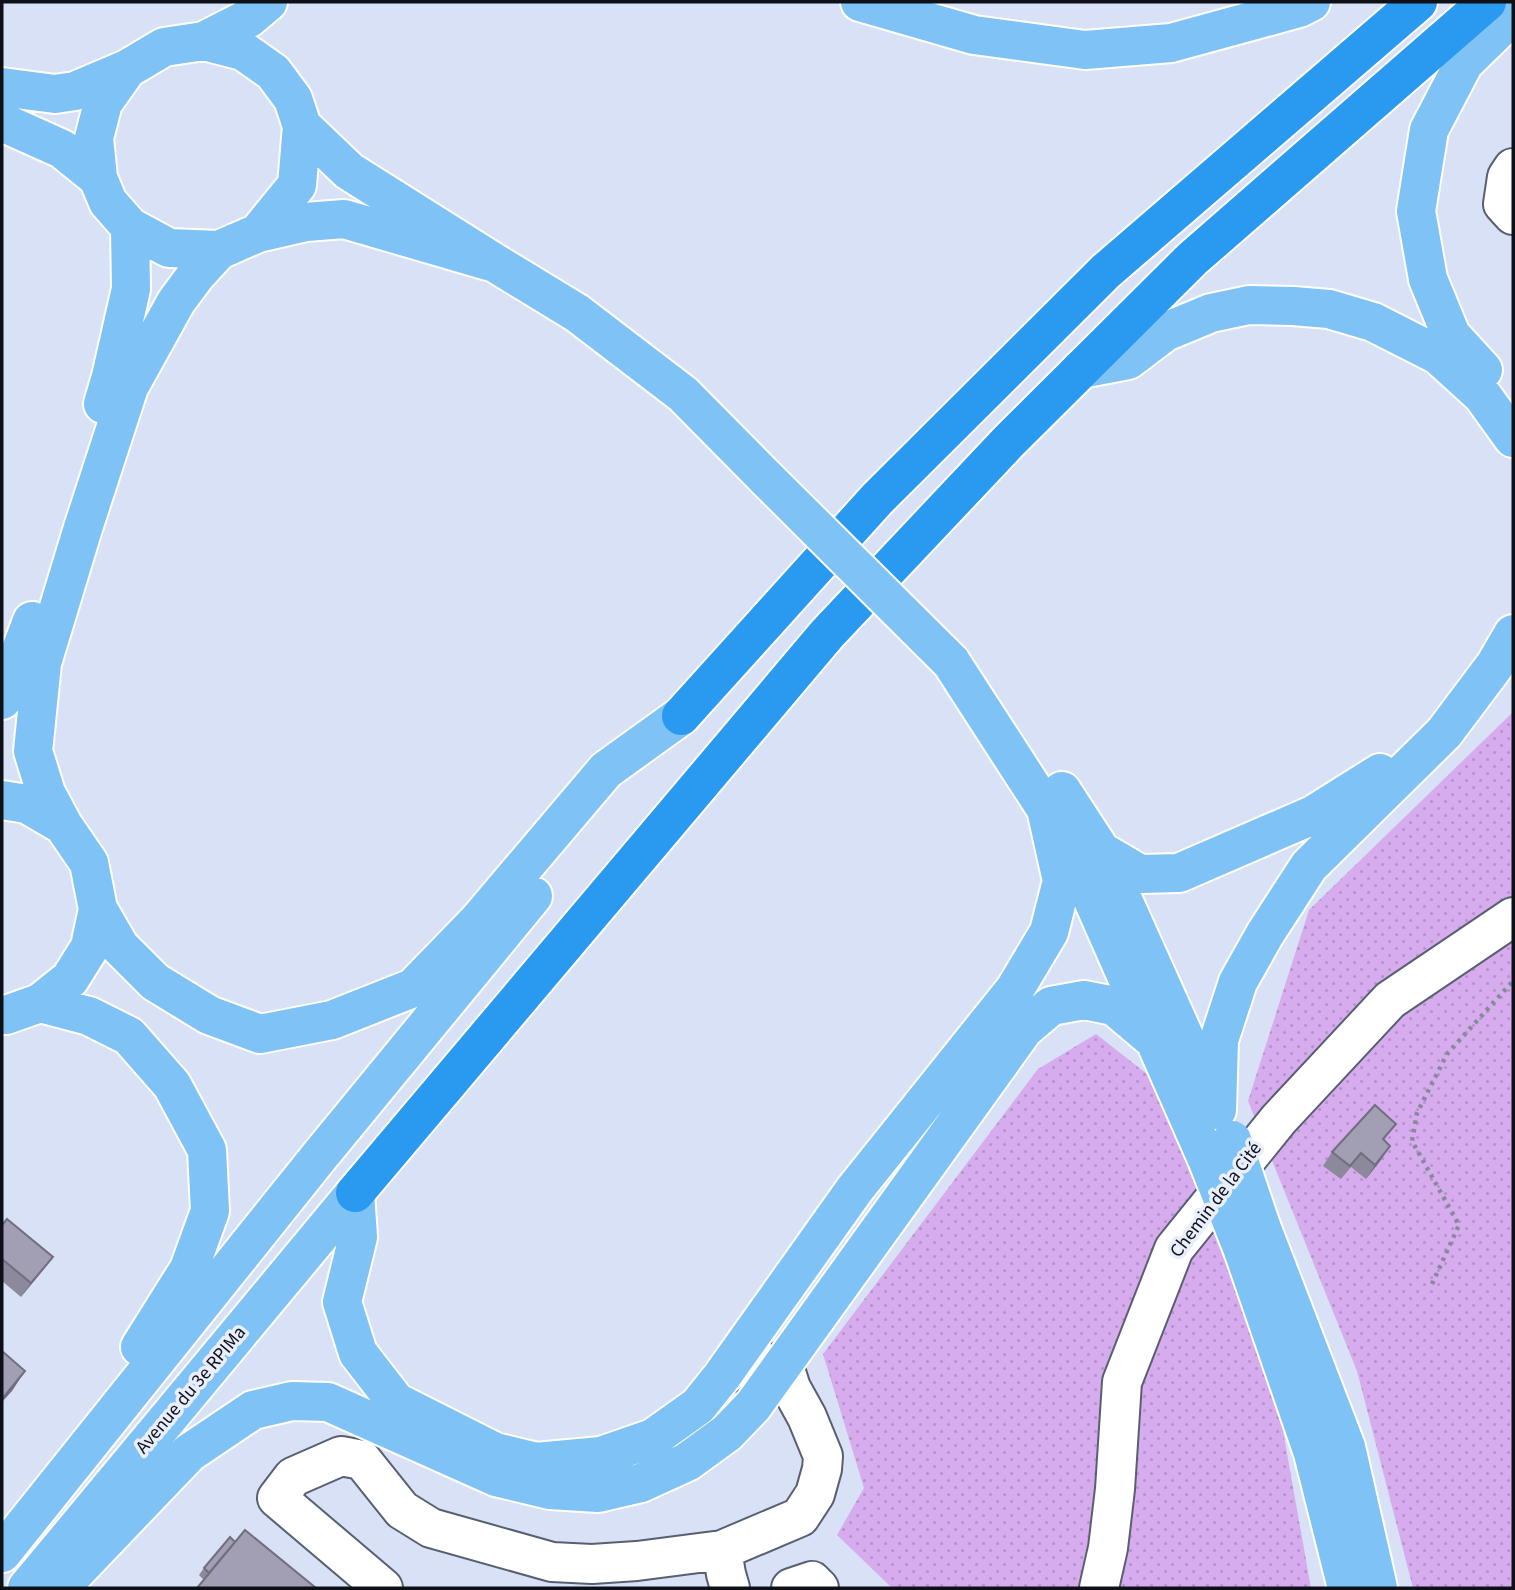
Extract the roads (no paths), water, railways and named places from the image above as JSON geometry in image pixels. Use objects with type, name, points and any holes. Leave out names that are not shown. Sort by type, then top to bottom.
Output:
[{"type":"highway","points":[[681,716],[877,499],[1106,271],[1418,2]]},
{"type":"highway","points":[[355,1193],[827,634],[1009,440],[1192,259],[1487,2]]},
{"type":"main road","points":[[2,87],[55,93],[75,92],[127,69],[164,47],[204,41],[249,18],[268,2]]},
{"type":"main road","points":[[860,2],[974,35],[1085,50],[1171,43],[1299,8],[1311,2]]},
{"type":"main road","points":[[1513,15],[1464,64],[1429,130],[1416,211],[1428,279],[1451,335],[1513,403]]},
{"type":"main road","points":[[204,41],[243,51],[273,72],[293,99],[302,126],[296,185],[258,233]]},
{"type":"main road","points":[[127,69],[103,103],[94,138],[98,178],[108,202],[130,227],[169,248],[219,250]]},
{"type":"main road","points":[[2,122],[62,149],[98,178]]},
{"type":"main road","points":[[302,126],[349,171],[577,313],[683,394],[951,663],[1049,773],[1101,851],[1219,1136],[1252,1238],[1313,1453],[1347,1588]]},
{"type":"main road","points":[[495,263],[344,219],[306,222],[258,233],[219,250],[197,275],[176,302],[129,387],[42,663],[33,751],[46,793],[62,825],[89,863],[98,909],[120,947],[155,982],[209,1015],[260,1034],[332,1020],[413,988],[478,921],[606,770],[681,716]]},
{"type":"main road","points":[[2,700],[68,522],[111,377],[131,289],[130,227]]},
{"type":"main road","points":[[1081,369],[1128,360],[1165,332],[1210,313],[1249,305],[1329,309],[1373,322],[1438,355],[1482,395],[1513,439]]},
{"type":"main road","points":[[1219,1136],[1219,1040],[1238,982],[1265,934],[1309,866],[1444,733],[1495,665],[1513,634]]},
{"type":"main road","points":[[951,663],[1046,809],[1089,891],[1153,1039],[1219,1136]]},
{"type":"main road","points":[[2,1553],[318,1158],[681,716]]},
{"type":"main road","points":[[1101,851],[1140,874],[1179,873],[1313,815],[1444,733]]},
{"type":"main road","points":[[2,800],[27,804],[62,825]]},
{"type":"main road","points":[[60,1588],[189,1453],[253,1410],[292,1401],[328,1402],[496,1477],[550,1490],[598,1493],[641,1483],[687,1462],[727,1433],[753,1406],[751,1368],[855,1189],[1015,989],[1049,932],[1062,881],[1046,809]]},
{"type":"main road","points":[[2,1015],[40,1003],[70,979],[90,947],[98,909]]},
{"type":"main road","points":[[355,1193],[358,1237],[342,1302],[358,1353],[396,1402],[495,1452],[536,1462],[601,1456],[653,1438],[751,1368],[1024,1029],[1051,1006],[1084,1000],[1114,1006],[1153,1039]]},
{"type":"main road","points":[[2,1545],[116,1385],[175,1292],[189,1269],[210,1211],[207,1150],[172,1086],[129,1036],[89,1016],[40,1003]]},
{"type":"main road","name":"Avenue du 3e RPIMa","points":[[27,1588],[355,1193]]},
{"type":"main road","points":[[1252,1238],[1346,1447],[1378,1588]]},
{"type":"street","points":[[1513,168],[1507,177],[1503,204],[1513,215]]},
{"type":"street","name":"Chemin de la Cité","points":[[1099,1588],[1110,1536],[1122,1382],[1174,1249],[1279,1119],[1390,1000],[1513,917]]},
{"type":"street","points":[[383,1588],[277,1498],[293,1477],[341,1456],[362,1460],[402,1510],[431,1528],[545,1575],[592,1564],[723,1550],[800,1517],[815,1494],[823,1456],[807,1417],[791,1388],[751,1368]]},
{"type":"street","points":[[753,1406],[795,1429],[823,1456]]},
{"type":"street","points":[[723,1550],[730,1588]]},
{"type":"street","points":[[790,1588],[812,1581],[819,1588]]}]
